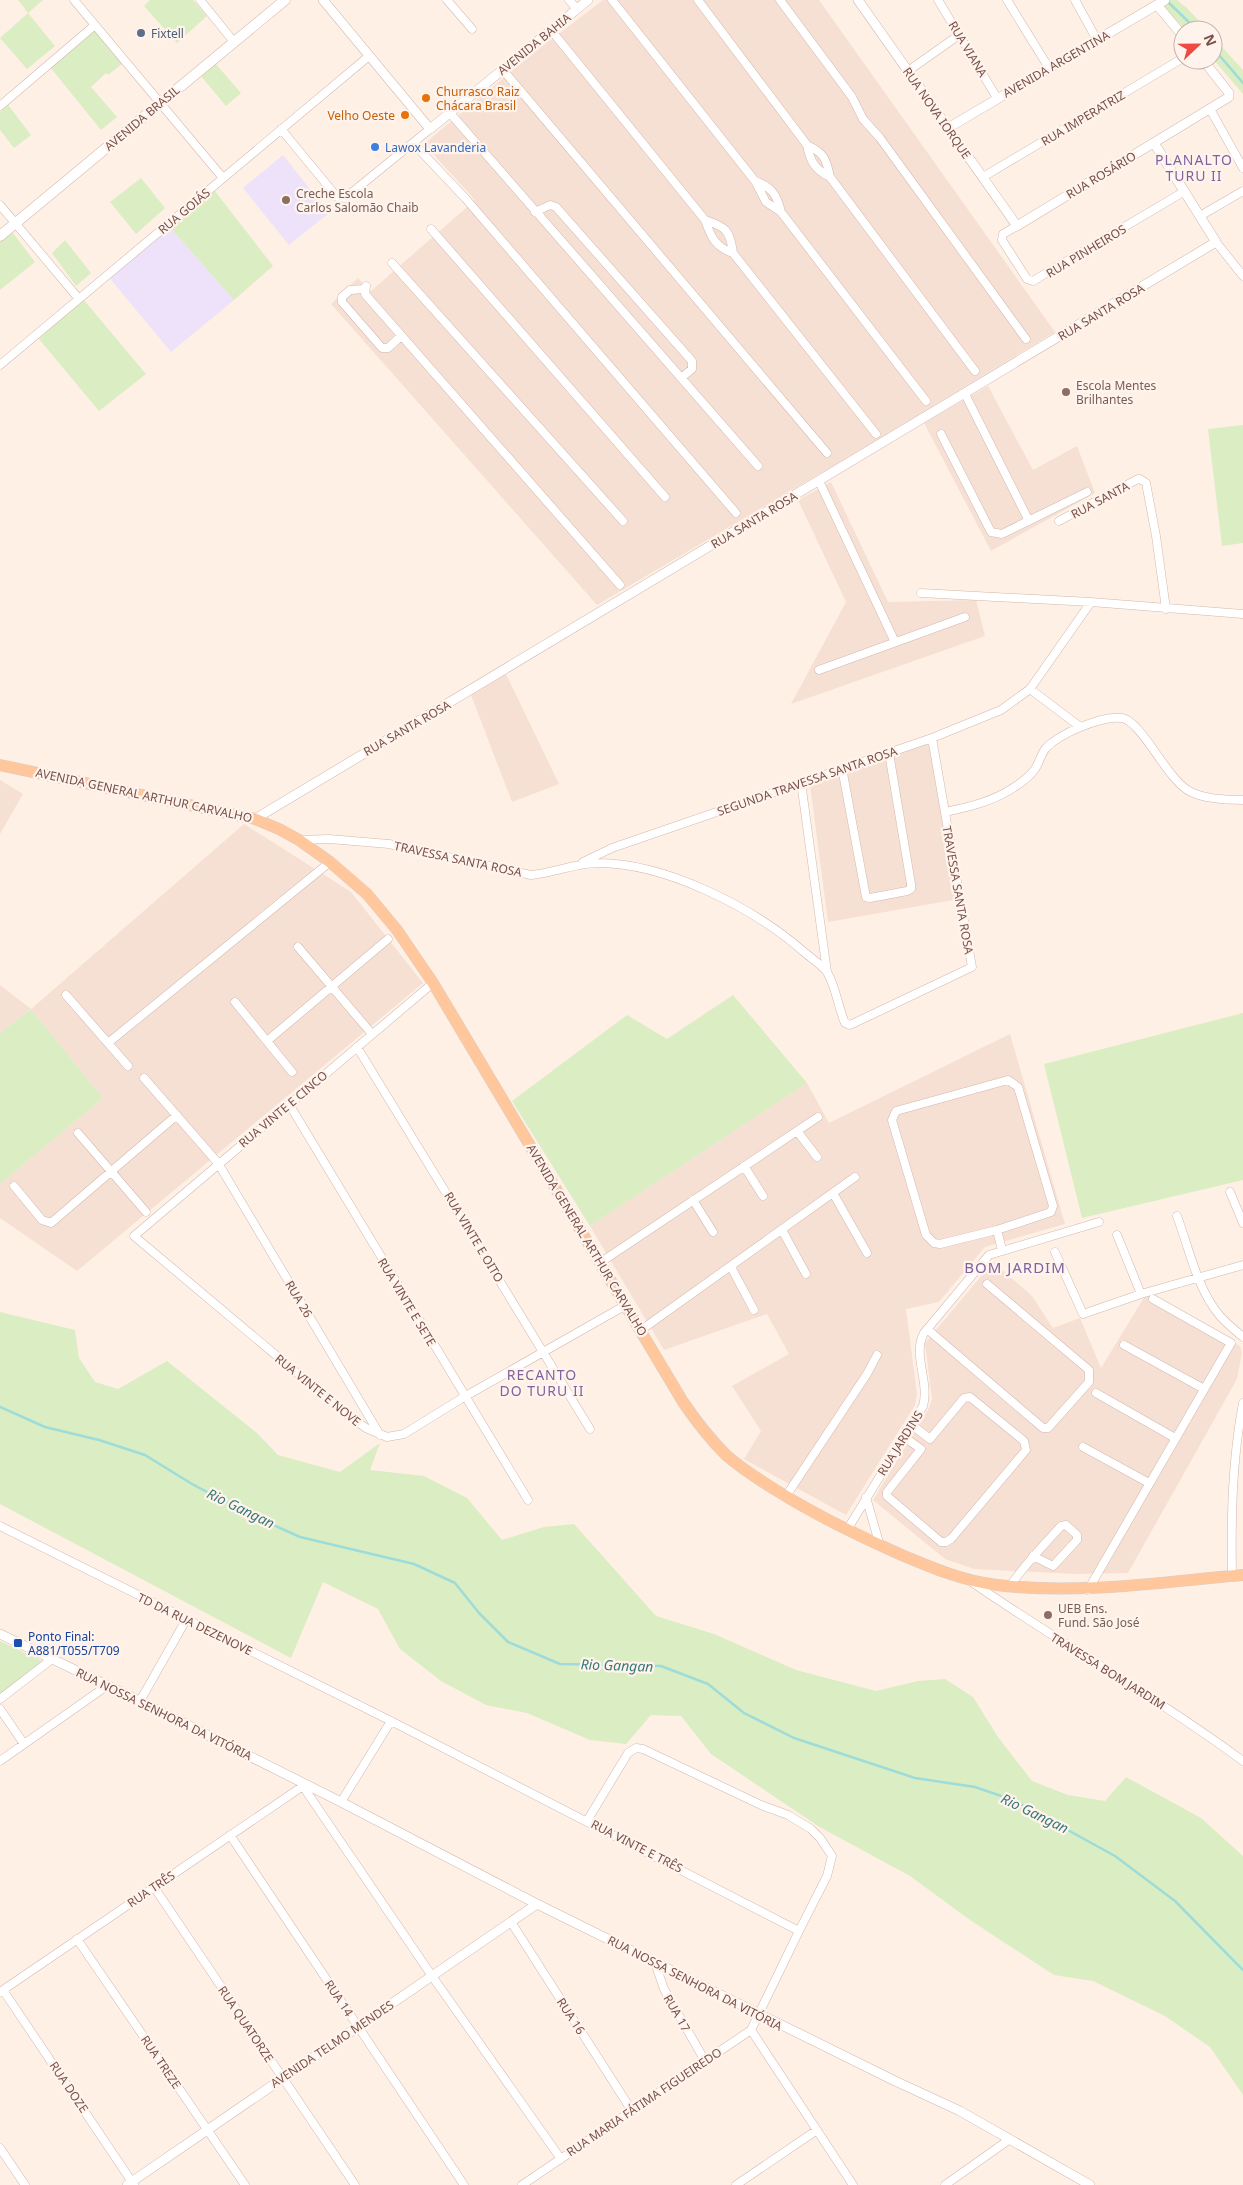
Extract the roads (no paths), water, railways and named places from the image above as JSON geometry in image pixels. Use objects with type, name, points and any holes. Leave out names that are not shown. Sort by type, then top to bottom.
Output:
[{"type":"main road","name":"AVENIDA BRASIL","points":[[0,236],[285,0]]},
{"type":"main road","name":"AVENIDA GENERAL ARTHUR CARVALHO","points":[[1,767],[255,819],[299,840],[330,862],[367,894],[384,914],[433,983],[601,1262],[669,1380],[696,1420],[718,1446],[736,1463],[786,1496],[880,1546],[944,1573],[972,1582],[1088,1590],[1237,1575]]},
{"type":"street","points":[[74,0],[223,178]]},
{"type":"street","points":[[200,0],[234,42]]},
{"type":"street","points":[[323,0],[430,129]]},
{"type":"street","points":[[447,0],[472,29]]},
{"type":"street","points":[[569,0],[577,9]]},
{"type":"street","name":"AVENIDA BAHIA","points":[[282,129],[337,197],[345,198],[430,129],[452,116],[553,33],[588,0]]},
{"type":"street","points":[[612,0],[756,181],[766,202],[781,212],[926,401]]},
{"type":"street","points":[[698,0],[807,145],[818,171],[830,177]]},
{"type":"street","points":[[780,0],[852,97],[863,119],[880,138],[1026,339]]},
{"type":"street","name":"RUA NOVA IORQUE","points":[[858,0],[1016,226]]},
{"type":"street","name":"RUA VIANA","points":[[938,0],[997,98]]},
{"type":"street","points":[[1007,0],[1049,68]]},
{"type":"street","points":[[1075,0],[1097,40]]},
{"type":"street","points":[[1160,3],[1173,22]]},
{"type":"street","name":"AVENIDA ARGENTINA","points":[[948,128],[1160,3]]},
{"type":"street","points":[[0,106],[95,25]]},
{"type":"street","points":[[553,33],[705,220],[712,240],[724,250],[733,253]]},
{"type":"street","points":[[908,71],[959,34]]},
{"type":"street","name":"RUA GOIÁS","points":[[0,365],[369,56]]},
{"type":"street","name":"RUA IMPERATRIZ","points":[[983,177],[1173,64]]},
{"type":"street","name":"RUA ROSÁRIO","points":[[1002,237],[1003,234],[1016,226],[1227,99],[1229,93],[1210,70]]},
{"type":"street","points":[[504,72],[827,453]]},
{"type":"street","points":[[1210,109],[1243,168]]},
{"type":"street","points":[[452,116],[758,466]]},
{"type":"street","points":[[1154,142],[1216,242],[1243,276]]},
{"type":"street","points":[[413,143],[466,199],[736,513]]},
{"type":"street","points":[[807,145],[822,153],[826,160],[830,177],[975,371]]},
{"type":"street","points":[[756,181],[770,188],[776,195],[781,212]]},
{"type":"street","name":"RUA PINHEIROS","points":[[1002,237],[1027,278],[1033,281],[1185,191]]},
{"type":"street","points":[[1200,216],[1243,191]]},
{"type":"street","points":[[0,205],[79,299]]},
{"type":"street","points":[[535,212],[550,206],[556,207],[692,361],[692,369],[681,378]]},
{"type":"street","points":[[705,220],[725,228],[729,234],[733,253],[876,434]]},
{"type":"street","points":[[431,229],[665,497]]},
{"type":"street","name":"RUA SANTA ROSA","points":[[255,819],[479,689],[819,481],[1216,242]]},
{"type":"street","points":[[392,262],[623,521]]},
{"type":"street","points":[[401,336],[388,348],[382,348],[342,302],[342,297],[350,290],[365,287],[365,294],[620,585]]},
{"type":"street","points":[[965,394],[1029,521]]},
{"type":"street","points":[[941,434],[991,532],[1002,534],[1087,492]]},
{"type":"street","name":"RUA SANTA","points":[[1059,521],[1140,479],[1146,484],[1156,536],[1166,609]]},
{"type":"street","points":[[819,481],[896,642]]},
{"type":"street","points":[[921,593],[1091,602],[1243,614]]},
{"type":"street","name":"SEGUNDA TRAVESSA SANTA ROSA","points":[[579,864],[612,848],[932,738],[994,713],[1030,689],[1091,602]]},
{"type":"street","points":[[819,670],[965,617]]},
{"type":"street","points":[[1030,689],[1079,726]]},
{"type":"street","name":"TRAVESSA SANTA ROSA","points":[[945,812],[998,797],[1016,786],[1035,769],[1045,748],[1079,726],[1124,718],[1135,726],[1182,787],[1205,796],[1243,800]]},
{"type":"street","name":"TRAVESSA SANTA ROSA","points":[[299,840],[329,839],[389,844],[531,875],[550,873],[579,864],[616,864],[671,878],[716,895],[763,920],[792,942],[827,972],[844,1023],[847,1025],[972,967],[932,738]]},
{"type":"street","points":[[842,768],[866,896],[870,898],[907,891],[911,889],[911,884],[889,753]]},
{"type":"street","points":[[801,782],[827,972]]},
{"type":"street","points":[[108,1043],[330,862]]},
{"type":"street","points":[[267,1041],[388,939]]},
{"type":"street","points":[[298,947],[372,1034]]},
{"type":"street","name":"RUA VINTE E CINCO","points":[[134,1236],[433,983]]},
{"type":"street","points":[[66,994],[128,1066]]},
{"type":"street","points":[[234,1002],[292,1072]]},
{"type":"street","name":"RUA VINTE E OITO","points":[[357,1047],[590,1429]]},
{"type":"street","name":"RUA 26","points":[[144,1078],[218,1163],[380,1435]]},
{"type":"street","points":[[1008,1080],[1018,1087],[1053,1206],[1052,1212],[1047,1215],[997,1230],[940,1244],[929,1240],[892,1120],[896,1111],[1008,1080]]},
{"type":"street","name":"RUA VINTE E SETE","points":[[289,1104],[464,1397],[528,1500]]},
{"type":"street","points":[[14,1186],[42,1220],[48,1223],[55,1221],[177,1115]]},
{"type":"street","points":[[601,1262],[818,1117]]},
{"type":"street","points":[[797,1131],[817,1157]]},
{"type":"street","points":[[78,1133],[146,1212]]},
{"type":"street","points":[[744,1166],[763,1196]]},
{"type":"street","points":[[641,1330],[854,1178]]},
{"type":"street","points":[[1230,1192],[1243,1223]]},
{"type":"street","points":[[833,1193],[867,1254]]},
{"type":"street","points":[[693,1200],[713,1232]]},
{"type":"street","points":[[1177,1216],[1198,1276],[1219,1315],[1243,1337]]},
{"type":"street","name":"RUA JARDINS","points":[[847,1530],[912,1425],[924,1401],[919,1346],[927,1330],[989,1255],[1099,1222]]},
{"type":"street","points":[[782,1230],[806,1274]]},
{"type":"street","points":[[997,1230],[1002,1250]]},
{"type":"street","points":[[1117,1235],[1141,1294]]},
{"type":"street","name":"RUA VINTE E NOVE","points":[[134,1236],[346,1414],[380,1435]]},
{"type":"street","points":[[1055,1252],[1083,1314],[1198,1276],[1243,1265]]},
{"type":"street","points":[[731,1267],[754,1310]]},
{"type":"street","points":[[927,1330],[1043,1428],[1048,1428],[1089,1382],[1090,1373],[1088,1368],[987,1284]]},
{"type":"street","points":[[1088,1590],[1230,1343],[1153,1299]]},
{"type":"street","points":[[380,1435],[387,1437],[404,1434],[543,1351],[626,1305]]},
{"type":"street","points":[[1124,1344],[1204,1389]]},
{"type":"street","points":[[786,1496],[867,1374],[877,1355]]},
{"type":"street","points":[[1096,1392],[1175,1438]]},
{"type":"street","points":[[968,1396],[1024,1441],[1027,1448],[951,1539],[944,1542],[941,1542],[887,1496],[887,1492],[921,1450],[968,1396]]},
{"type":"street","points":[[1237,1575],[1232,1499],[1237,1434],[1243,1403]]},
{"type":"street","points":[[912,1425],[930,1439]]},
{"type":"street","points":[[904,1437],[921,1450]]},
{"type":"street","points":[[1083,1447],[1149,1483]]},
{"type":"street","points":[[866,1497],[880,1546]]},
{"type":"street","points":[[1010,1586],[1022,1568],[1033,1556],[1063,1525],[1078,1535],[1077,1540],[1053,1566],[1033,1556]]},
{"type":"street","name":"TD DA RUA DEZENOVE","points":[[0,1526],[391,1721]]},
{"type":"street","name":"TRAVESSA BOM JARDIM","points":[[972,1582],[1041,1629],[1175,1713],[1243,1761]]},
{"type":"street","points":[[140,1701],[186,1620]]},
{"type":"street","name":"RUA NOSSA SENHORA DA VITÓRIA","points":[[0,1634],[108,1685],[301,1784],[342,1802],[537,1904],[758,2014],[960,2111],[1090,2185]]},
{"type":"street","points":[[0,1699],[52,1659]]},
{"type":"street","points":[[0,1761],[108,1685]]},
{"type":"street","points":[[0,1709],[24,1744]]},
{"type":"street","points":[[342,1802],[391,1721]]},
{"type":"street","name":"RUA VINTE E TRÊS","points":[[391,1721],[800,1931]]},
{"type":"street","points":[[587,1820],[628,1753],[636,1748],[643,1749],[761,1805],[788,1815],[811,1829],[820,1838],[832,1856],[827,1876],[751,2030],[853,2185]]},
{"type":"street","name":"RUA NOSSA SENHORA DA VITÓRIA","points":[[301,1784],[432,1976],[561,2159]]},
{"type":"street","name":"RUA TRÊS","points":[[1,1991],[230,1835],[301,1784]]},
{"type":"street","name":"RUA 14","points":[[230,1835],[464,2185]]},
{"type":"street","name":"RUA QUATORZE","points":[[154,1887],[355,2185]]},
{"type":"street","name":"AVENIDA TELMO MENDES","points":[[131,2184],[537,1904]]},
{"type":"street","name":"RUA 16","points":[[511,1922],[632,2111]]},
{"type":"street","name":"RUA TREZE","points":[[77,1939],[245,2185]]},
{"type":"street","name":"RUA 17","points":[[655,1962],[664,1990],[705,2061]]},
{"type":"street","name":"RUA DOZE","points":[[1,1991],[131,2184]]},
{"type":"street","name":"RUA MARIA FÁTIMA FIGUEIREDO","points":[[522,2185],[751,2030]]},
{"type":"street","points":[[736,2185],[817,2130]]},
{"type":"street","points":[[945,2185],[1010,2139]]},
{"type":"street","points":[[0,2148],[25,2185]]},
{"type":"waterway","points":[[1167,1],[1187,20]]},
{"type":"waterway","points":[[1223,60],[1243,83]]},
{"type":"waterway","name":"Rio Gangan","points":[[0,1407],[45,1427],[99,1440],[145,1455],[192,1484],[249,1514],[300,1537],[414,1564],[455,1583],[479,1613],[508,1642],[560,1664],[661,1666],[708,1684],[744,1713],[794,1738],[915,1778],[975,1787],[1013,1800],[1115,1856],[1175,1901],[1243,1970]]},
{"type":"place","name":"Fixtell","points":[[141,33]]},
{"type":"place","name":"Churrasco Raiz Chácara Brasil","points":[[426,98]]},
{"type":"place","name":"Velho Oeste","points":[[405,115]]},
{"type":"place","name":"Lawox Lavanderia","points":[[375,147]]},
{"type":"place","name":"Creche Escola Carlos Salomão Chaib","points":[[286,200]]},
{"type":"place","name":"Escola Mentes Brilhantes","points":[[1066,392]]},
{"type":"place","name":"UEB Ens. Fund. São José","points":[[1048,1615]]},
{"type":"place","name":"Ponto Final: A881/T055/T709","points":[[18,1643]]},
{"type":"district","name":"PLANALTO TURU II","points":[[1194,168]]},
{"type":"district","name":"BOM JARDIM","points":[[1015,1267]]},
{"type":"district","name":"RECANTO DO TURU II","points":[[542,1382]]}]
